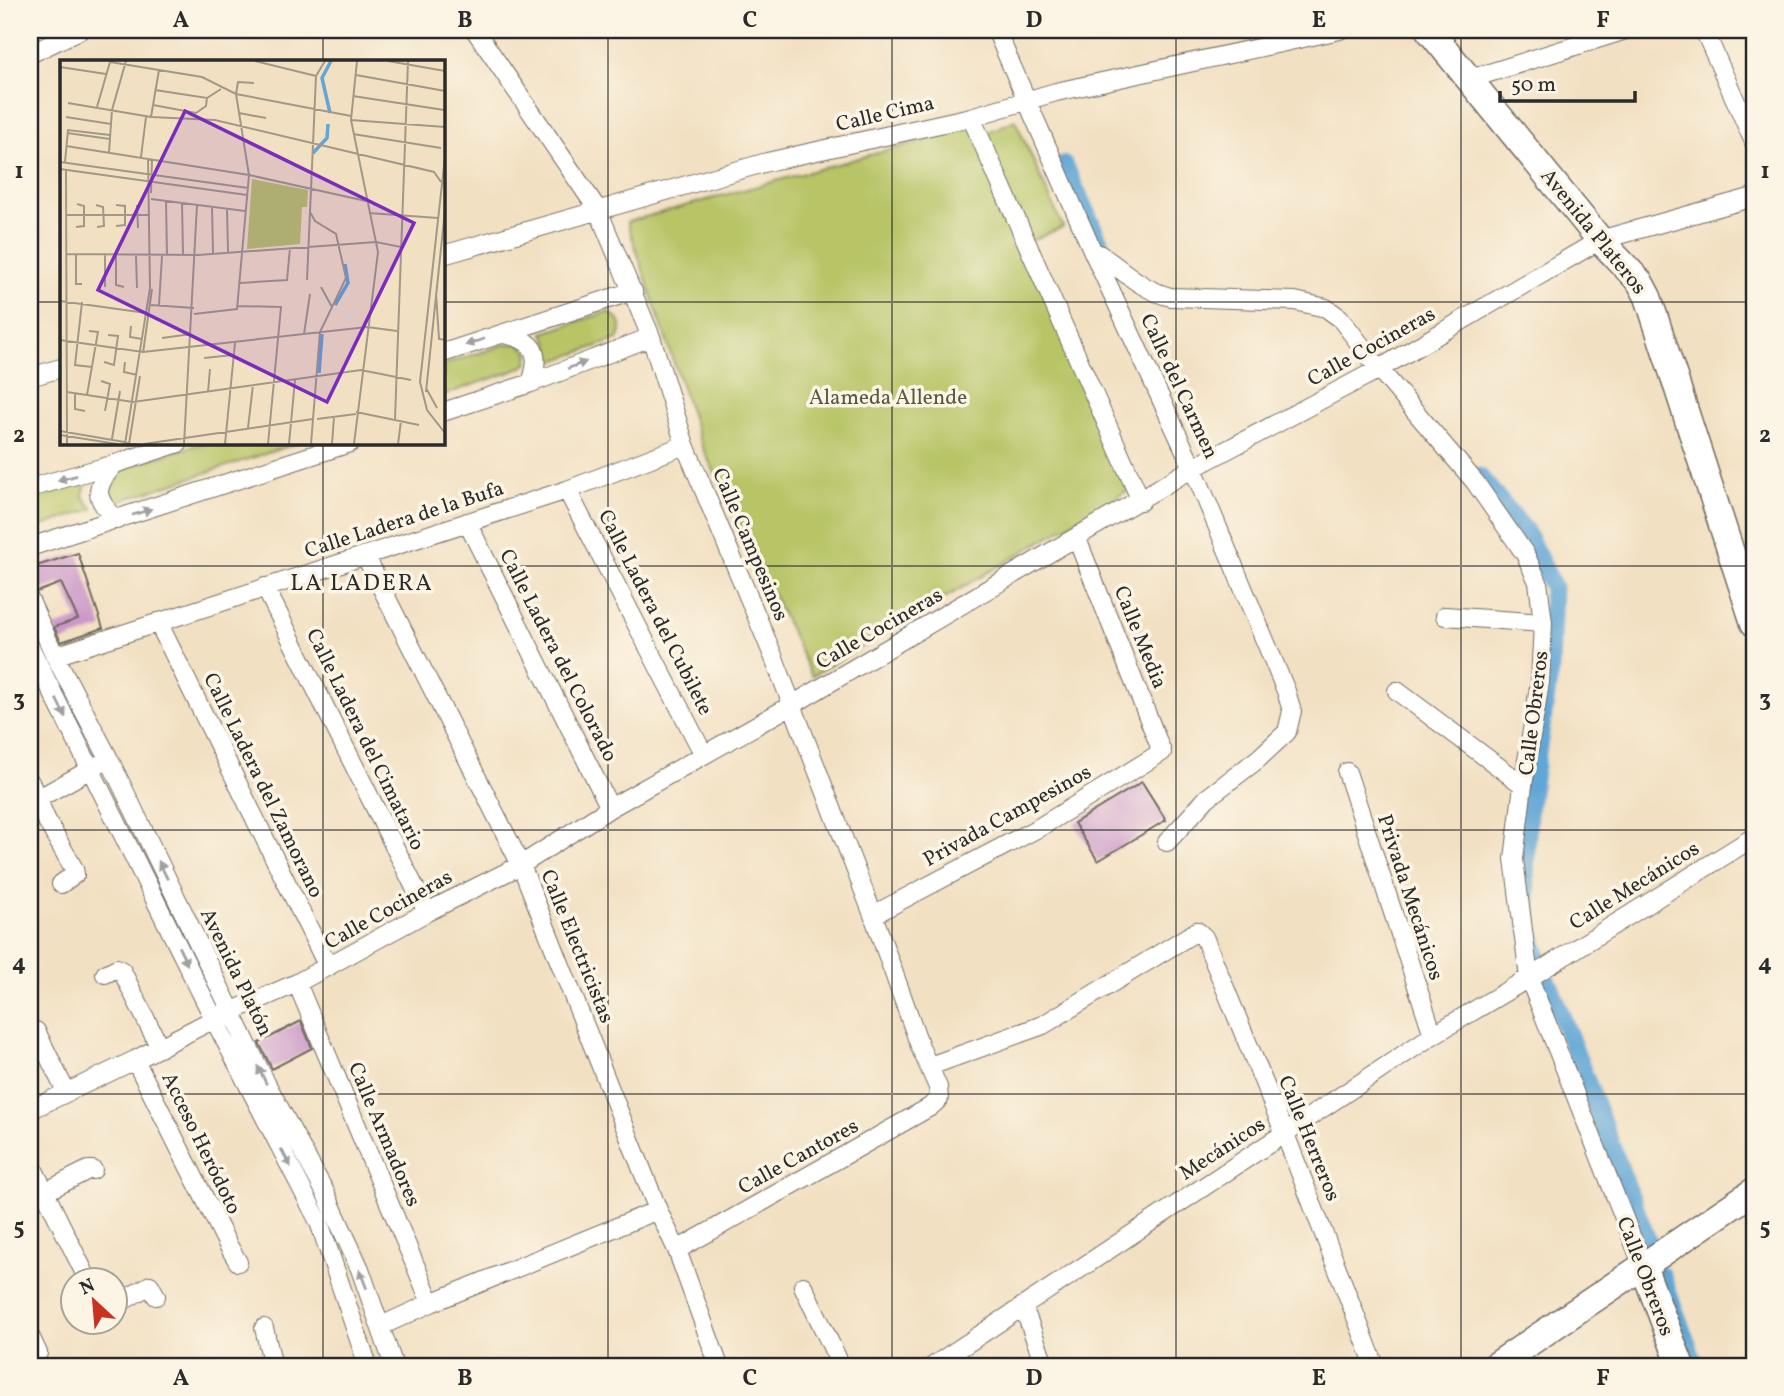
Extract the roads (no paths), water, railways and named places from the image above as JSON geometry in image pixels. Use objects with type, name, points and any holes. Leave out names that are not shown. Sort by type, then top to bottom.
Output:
[{"type":"street","points":[[30,54],[80,30]]},
{"type":"street","name":"Calle Campesinos","points":[[475,30],[598,210],[633,290],[685,445],[792,705],[873,915],[921,1049],[938,1087],[939,1099]]},
{"type":"street","points":[[996,30],[1028,101]]},
{"type":"street","name":"Calle Cima","points":[[444,255],[767,162],[971,117],[1069,89],[1340,30]]},
{"type":"street","name":"Avenida Plateros","points":[[1429,30],[1600,240],[1640,282],[1648,297],[1754,624]]},
{"type":"street","points":[[1469,79],[1626,30]]},
{"type":"street","points":[[1704,30],[1754,142]]},
{"type":"street","name":"Calle del Carmen","points":[[1028,101],[1093,252],[1193,468],[1292,711],[1287,732],[1258,759],[1207,798],[1167,842]]},
{"type":"street","points":[[971,117],[1141,501]]},
{"type":"street","name":"Calle Cocineras","points":[[30,1110],[214,1019],[297,983],[427,912],[521,865],[610,808],[1077,539],[1193,468],[1379,369],[1600,240],[1754,197]]},
{"type":"street","name":"Calle Obreros","points":[[1093,252],[1156,294],[1171,297],[1295,301],[1326,308],[1349,327],[1379,369],[1475,482],[1525,554],[1538,582],[1543,623],[1540,682],[1514,859],[1534,975],[1681,1366]]},
{"type":"street","points":[[444,353],[633,290]]},
{"type":"street","points":[[501,334],[522,338],[533,347],[537,362],[531,383]]},
{"type":"street","points":[[444,412],[531,383],[650,337]]},
{"type":"street","points":[[30,377],[60,368]]},
{"type":"street","points":[[30,488],[175,444]]},
{"type":"street","points":[[30,547],[347,444]]},
{"type":"street","name":"Calle Ladera de la Bufa","points":[[55,656],[567,490],[685,445]]},
{"type":"street","points":[[115,464],[101,480],[98,494],[104,508],[117,520]]},
{"type":"street","name":"Calle Ladera del Cubilete","points":[[567,490],[704,755]]},
{"type":"street","name":"Calle Ladera del Colorado","points":[[467,522],[610,808]]},
{"type":"street","name":"Calle Media","points":[[1077,539],[1162,752]]},
{"type":"street","name":"Calle Electricistas","points":[[365,555],[521,865],[658,1210],[677,1250],[719,1366]]},
{"type":"street","name":"Calle Ladera del Cimatario","points":[[265,587],[427,912]]},
{"type":"street","name":"Avenida Platón","points":[[30,601],[266,1083],[325,1192],[360,1269],[394,1366]]},
{"type":"street","points":[[1446,616],[1543,623]]},
{"type":"street","name":"Calle Ladera del Zamorano","points":[[159,622],[328,967]]},
{"type":"street","name":"Avenida Platón","points":[[30,647],[214,1019],[320,1222],[368,1366]]},
{"type":"street","points":[[1398,691],[1523,785]]},
{"type":"street","name":"Privada Campesinos","points":[[873,915],[1040,827],[1162,752]]},
{"type":"street","points":[[34,801],[108,759]]},
{"type":"street","name":"Privada Mecánicos","points":[[1347,772],[1433,1035]]},
{"type":"street","points":[[30,782],[34,801],[75,874],[61,884]]},
{"type":"street","name":"Calle Mecánicos","points":[[1534,975],[1754,837]]},
{"type":"street","name":"Calle Herreros","points":[[930,1066],[1043,1025],[1197,931],[1204,937],[1285,1134],[1375,1366]]},
{"type":"street","points":[[105,974],[117,968],[122,971],[160,1048]]},
{"type":"street","name":"Mecánicos","points":[[933,1366],[1433,1035],[1534,975]]},
{"type":"street","name":"Calle Armadores","points":[[297,983],[431,1303]]},
{"type":"street","points":[[30,1029],[36,1031],[66,1092]]},
{"type":"street","name":"Acceso Heródoto","points":[[135,1060],[239,1262]]},
{"type":"street","name":"Calle Cantores","points":[[677,1250],[930,1107],[939,1099]]},
{"type":"street","points":[[30,1162],[81,1266]]},
{"type":"street","points":[[45,1192],[93,1170]]},
{"type":"street","points":[[1510,1362],[1643,1266],[1754,1191]]},
{"type":"street","points":[[381,1326],[658,1210]]},
{"type":"street","points":[[803,1286],[841,1366]]},
{"type":"street","points":[[130,1299],[153,1290]]},
{"type":"street","points":[[1023,1306],[1045,1366]]},
{"type":"street","points":[[264,1328],[273,1366]]},
{"type":"street","points":[[30,1335],[38,1353]]},
{"type":"waterway","points":[[1064,165],[1109,263],[1114,267]]},
{"type":"waterway","points":[[1479,477],[1525,531],[1553,587],[1550,668],[1528,811],[1525,873],[1529,929],[1537,955]]},
{"type":"waterway","points":[[1549,984],[1647,1240]]},
{"type":"waterway","points":[[1661,1275],[1695,1366]]},
{"type":"district","name":"LA LADERA","points":[[362,582]]},
{"type":"park label","name":"Alameda Allende","points":[[888,397]]}]
